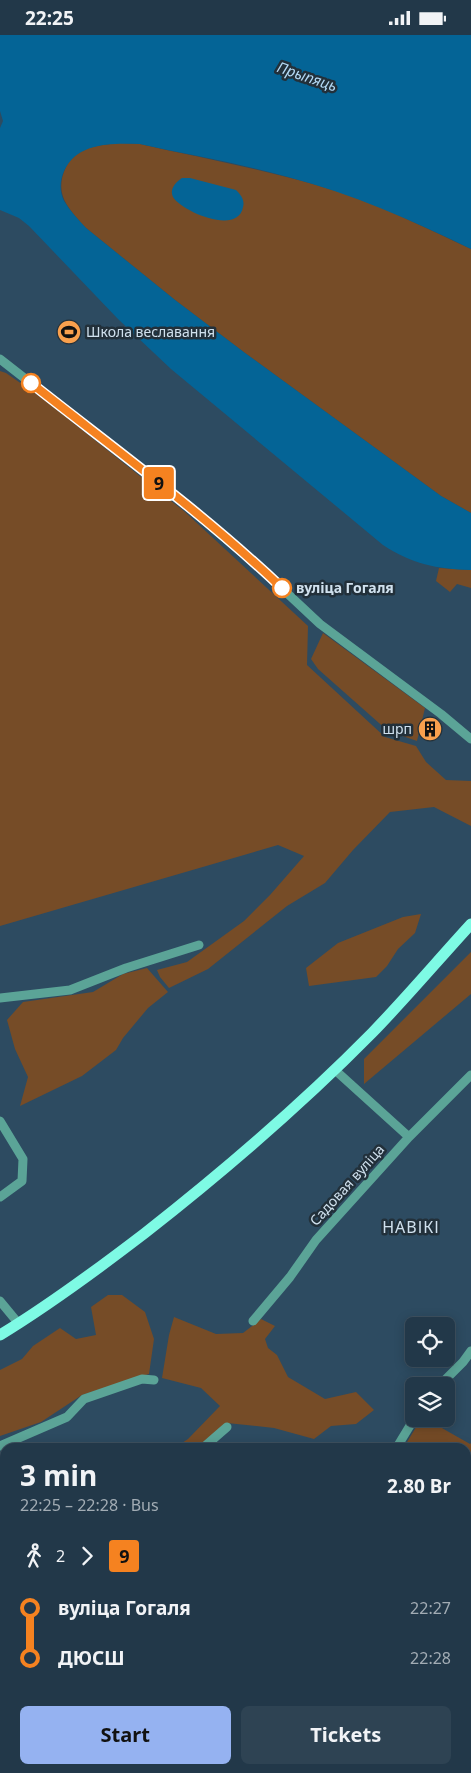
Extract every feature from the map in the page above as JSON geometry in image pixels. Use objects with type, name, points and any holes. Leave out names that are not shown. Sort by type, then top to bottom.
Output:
[{"type":"main road","points":[[0,1335],[86,1278],[181,1205],[244,1152],[373,1032],[471,924]]},
{"type":"street","points":[[0,359],[178,498],[257,565],[320,623],[441,714],[471,739]]},
{"type":"street","points":[[1,997],[70,990],[126,968],[199,945]]},
{"type":"street","points":[[334,1070],[409,1137]]},
{"type":"street","name":"Садовая вуліца","points":[[253,1321],[290,1277],[316,1240],[409,1137],[471,1075]]},
{"type":"street","points":[[0,1121],[23,1159],[22,1181],[0,1197]]},
{"type":"street","points":[[0,1301],[19,1324]]},
{"type":"street","points":[[447,1377],[471,1351]]},
{"type":"street","points":[[7,1443],[66,1417],[84,1399],[142,1379],[154,1380]]},
{"type":"street","points":[[209,1443],[227,1427]]},
{"type":"street","points":[[399,1443],[409,1427]]},
{"type":"shaded area","points":[[120,143],[140,144],[265,172],[339,192],[373,204],[471,249],[471,513],[441,496],[245,353],[175,300],[86,228],[69,207],[62,193],[62,177],[66,167],[73,158],[86,149]]},
{"type":"shaded area","points":[[0,371],[6,373],[42,398],[185,512],[308,626],[307,665],[385,737],[416,746],[426,762],[446,780],[471,781],[471,826],[434,807],[390,812],[353,850],[325,883],[287,906],[208,969],[169,988],[157,970],[187,962],[244,921],[304,856],[278,845],[0,926]]},
{"type":"shaded area","points":[[439,568],[471,570],[471,588],[457,584],[450,592],[436,581]]},
{"type":"shaded area","points":[[323,633],[425,708],[417,741],[388,731],[318,669],[311,659]]},
{"type":"shaded area","points":[[421,914],[415,933],[398,949],[387,966],[376,977],[309,986],[306,968],[338,943],[403,917]]},
{"type":"shaded area","points":[[471,952],[471,994],[364,1084],[364,1059]]},
{"type":"shaded area","points":[[147,968],[168,992],[148,1008],[123,1038],[116,1050],[82,1076],[20,1106],[28,1077],[15,1049],[7,1020],[23,1002],[93,992],[123,974]]},
{"type":"shaded area","points":[[108,1295],[122,1295],[145,1312],[154,1339],[149,1374],[82,1395],[41,1422],[0,1436],[0,1370],[22,1359],[33,1346],[60,1328],[76,1339],[96,1335],[91,1307]]},
{"type":"shaded area","points":[[174,1317],[216,1334],[243,1333],[261,1319],[275,1326],[265,1339],[268,1348],[277,1355],[288,1377],[325,1399],[356,1392],[374,1410],[356,1424],[331,1426],[314,1439],[274,1428],[227,1423],[204,1443],[182,1443],[220,1406],[201,1388],[162,1378]]},
{"type":"shaded area","points":[[416,1427],[440,1427],[468,1443],[406,1443]]},
{"type":"water","name":"Прыпяць","points":[[0,35],[471,35],[471,249],[427,228],[335,191],[251,167],[140,144],[107,144],[86,149],[77,154],[64,171],[61,193],[71,212],[86,228],[175,300],[441,496],[471,513],[471,570],[435,567],[404,557],[383,545],[171,369],[118,319],[29,226],[19,218],[0,210],[0,128],[3,121],[0,111]]},
{"type":"water","points":[[182,178],[190,178],[236,190],[243,200],[243,207],[239,215],[231,220],[221,220],[209,218],[187,209],[178,203],[172,194],[174,186]]},
{"type":"bus line","name":"9","points":[[31,383],[178,498],[282,588]]},
{"type":"place","name":"Школа веславання","points":[[69,332]]},
{"type":"place","name":"вуліца Гогаля","points":[[282,588]]},
{"type":"place","name":"шрп","points":[[430,729]]},
{"type":"district","name":"НАВІКІ","points":[[411,1227]]}]
